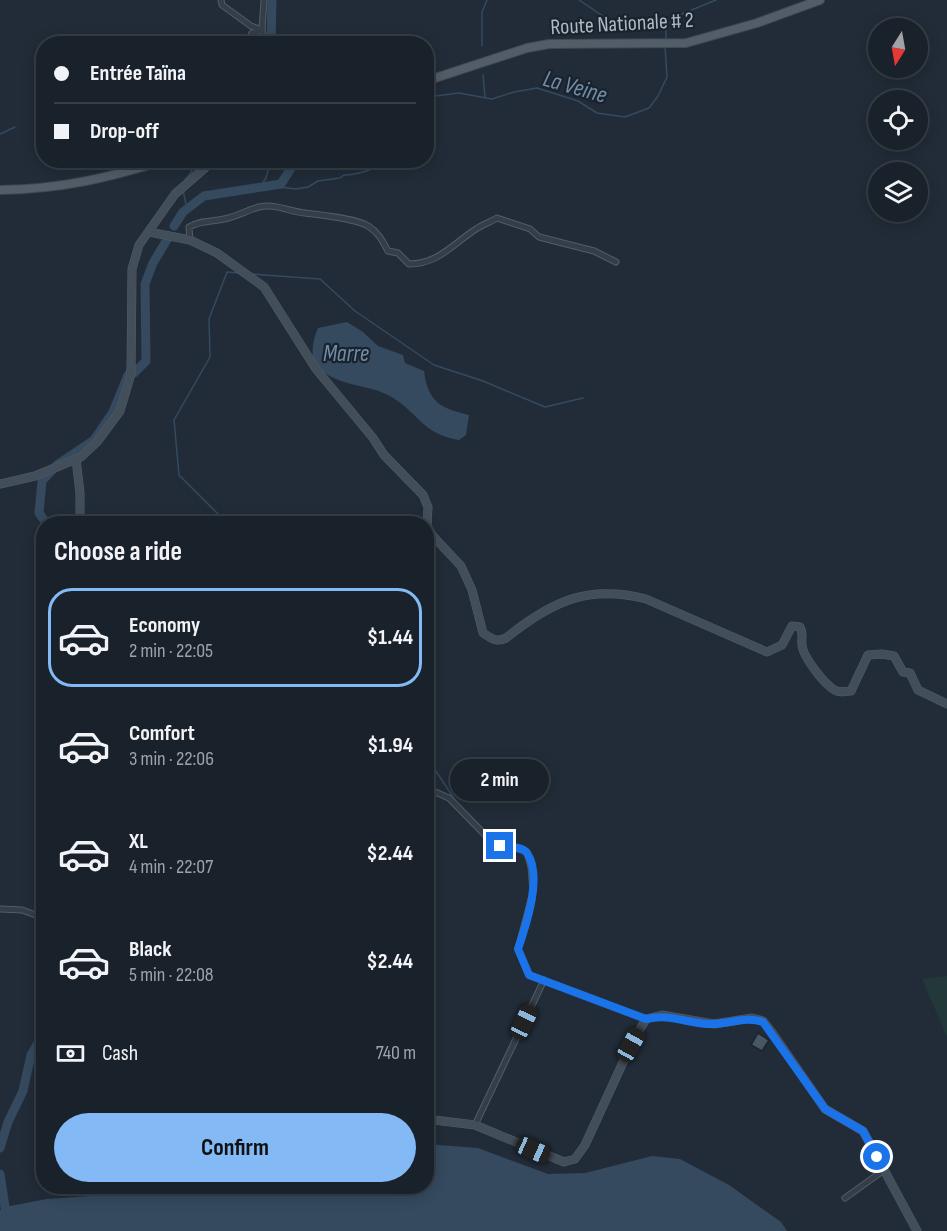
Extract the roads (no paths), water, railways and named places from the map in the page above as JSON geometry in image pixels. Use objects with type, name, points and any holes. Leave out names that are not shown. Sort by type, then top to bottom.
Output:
[{"type":"main road","name":"Route Nationale # 2","points":[[434,78],[527,48],[549,44],[686,43],[757,23],[820,0]]},
{"type":"main road","points":[[0,190],[38,190],[89,182],[138,168]]},
{"type":"street","points":[[221,0],[222,5],[236,16],[262,30]]},
{"type":"street","points":[[263,36],[264,0]]},
{"type":"street","points":[[251,36],[252,33],[262,30]]},
{"type":"street","points":[[0,484],[35,476],[76,459],[98,442],[120,411],[131,374],[132,269],[139,245],[181,190],[205,168]]},
{"type":"street","points":[[190,240],[189,227],[200,220],[220,220],[238,216],[258,207],[277,206],[302,213],[321,214],[365,224],[379,234],[388,250],[398,253],[409,264],[422,264],[443,255],[477,228],[498,218],[531,229],[538,237],[594,251],[616,262]]},
{"type":"street","points":[[149,232],[190,240],[217,253],[264,287],[316,369],[384,454],[423,495],[428,507],[428,516]]},
{"type":"street","points":[[76,459],[80,516]]},
{"type":"street","points":[[434,537],[461,566],[472,590],[483,633],[492,639],[501,641],[539,613],[558,603],[600,594],[625,593],[646,599],[767,652],[782,645],[792,626],[800,627],[806,656],[829,687],[839,692],[851,691],[868,655],[894,656],[903,672],[910,673],[918,690],[947,704]]},
{"type":"street","points":[[434,791],[455,803],[494,844],[526,852],[531,867],[533,892],[518,949],[529,975],[646,1019],[662,1015],[706,1023],[752,1018],[763,1022],[825,1109],[863,1131],[917,1231]]},
{"type":"street","points":[[0,909],[22,909],[36,915]]},
{"type":"street","points":[[475,1125],[544,980]]},
{"type":"street","points":[[434,1120],[475,1125],[564,1162],[575,1159],[585,1145],[631,1045],[646,1019]]},
{"type":"street","points":[[844,1198],[885,1170]]},
{"type":"water","name":"Marre","points":[[347,322],[363,332],[378,346],[403,355],[405,363],[424,371],[429,390],[437,402],[450,410],[469,415],[466,435],[459,440],[437,433],[390,396],[334,378],[318,367],[315,363],[313,343],[318,328]]},
{"type":"water","points":[[434,1145],[478,1148],[548,1174],[585,1173],[652,1156],[680,1159],[729,1185],[781,1222],[787,1231],[0,1231],[0,1210],[5,1207],[47,1199],[105,1195],[434,1194]]},
{"type":"waterway","points":[[271,36],[272,0]]},
{"type":"waterway","points":[[482,46],[482,12],[487,0]]},
{"type":"waterway","points":[[579,0],[616,25],[647,30],[666,27],[677,16],[716,0]]},
{"type":"waterway","name":"La Veine","points":[[666,28],[666,40]]},
{"type":"waterway","name":"La Veine","points":[[434,97],[459,93],[492,99],[537,88],[578,101],[597,113],[625,117],[649,108],[658,96],[667,77],[665,46]]},
{"type":"waterway","points":[[483,75],[485,97]]},
{"type":"waterway","points":[[0,134],[15,127]]},
{"type":"waterway","points":[[183,183],[192,171],[191,168]]},
{"type":"waterway","points":[[260,187],[269,168]]},
{"type":"waterway","points":[[174,226],[183,212],[204,196],[281,184],[291,168]]},
{"type":"waterway","name":"La Veine","points":[[271,186],[296,189],[308,187],[318,181],[340,178],[374,168]]},
{"type":"waterway","points":[[183,190],[187,209]]},
{"type":"waterway","points":[[41,516],[39,513],[42,481],[57,465],[94,440],[113,412],[128,375],[134,373],[146,361],[145,284],[153,263],[168,238]]},
{"type":"waterway","points":[[220,516],[179,475],[174,420],[210,357],[209,319],[227,272],[239,273]]},
{"type":"waterway","points":[[252,274],[320,279],[355,311],[434,365],[483,381],[545,407],[583,398]]},
{"type":"waterway","points":[[126,379],[128,362]]},
{"type":"waterway","points":[[434,768],[457,803]]},
{"type":"waterway","points":[[0,1148],[8,1122],[23,1091],[31,1055],[36,1047]]},
{"type":"waterway","points":[[0,1174],[5,1207]]}]
